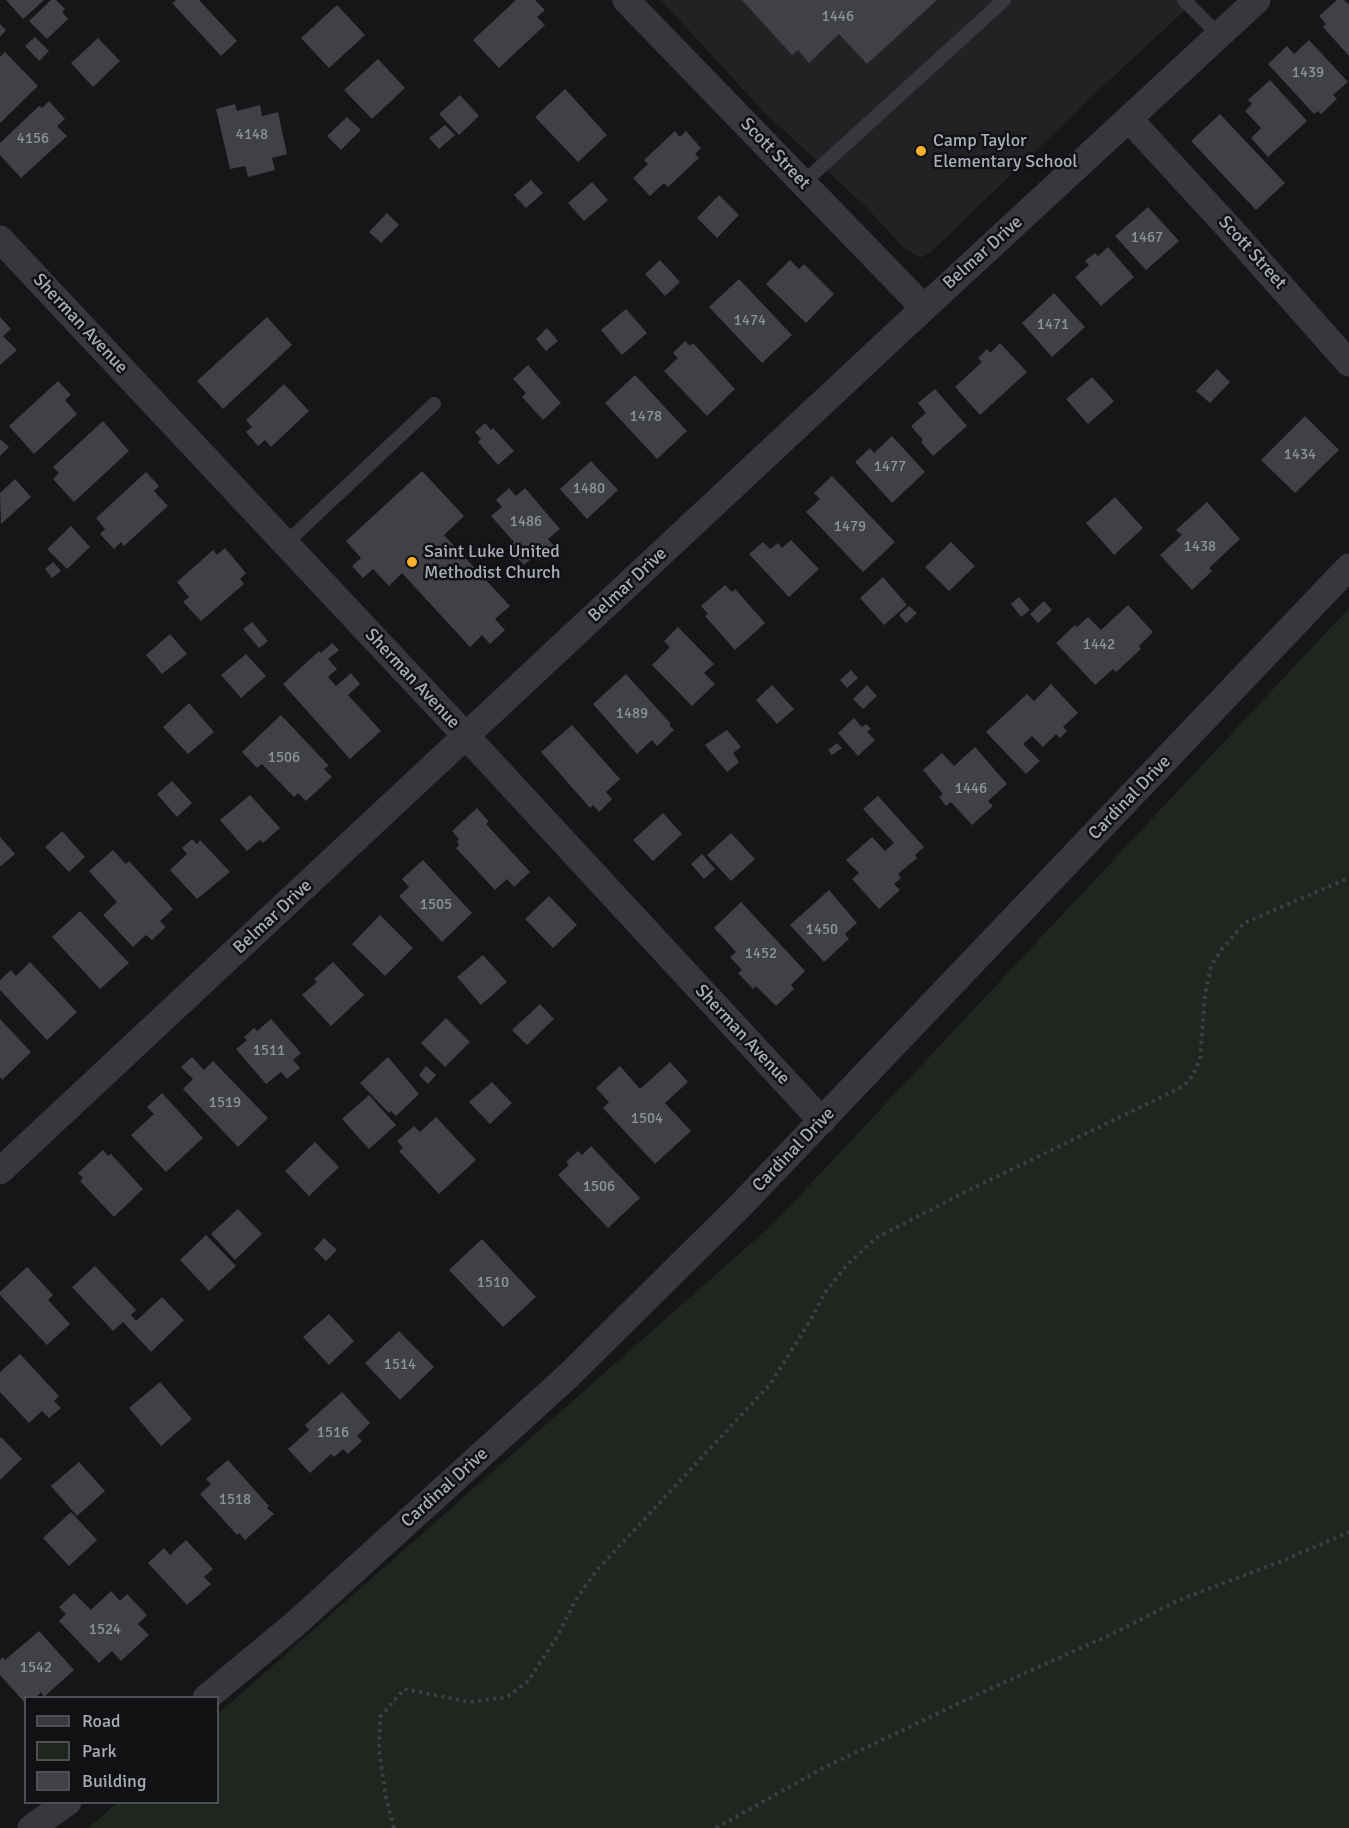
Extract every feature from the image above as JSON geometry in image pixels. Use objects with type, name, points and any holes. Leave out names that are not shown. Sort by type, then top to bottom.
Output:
[{"type":"street","name":"Scott Street","points":[[626,0],[924,308]]},
{"type":"street","name":"Belmar Drive","points":[[4,1159],[466,736],[1257,0]]},
{"type":"street","name":"Scott Street","points":[[1129,119],[1349,363]]},
{"type":"street","name":"Sherman Avenue","points":[[0,239],[466,736],[822,1121]]},
{"type":"street","name":"Cardinal Drive","points":[[208,1696],[295,1624],[567,1377],[741,1205],[1349,567]]},
{"type":"street","points":[[31,1828],[67,1804]]},
{"type":"lane","points":[[803,183],[1004,0]]},
{"type":"lane","points":[[1184,0],[1219,35]]},
{"type":"lane","points":[[286,543],[434,404]]},
{"type":"path","points":[[394,1828],[386,1798],[379,1752],[380,1717],[404,1689],[470,1702],[507,1697],[528,1681],[557,1637],[575,1601],[597,1570],[771,1383],[824,1294],[846,1266],[876,1238],[967,1191],[1184,1086],[1200,1059],[1205,994],[1211,966],[1222,949],[1244,923],[1349,878]]},
{"type":"path","points":[[716,1828],[823,1768],[987,1690],[1110,1635],[1179,1600],[1282,1561],[1349,1532]]},
{"type":"shaded area","name":"Camp Taylor Elementary School","points":[[661,0],[1196,0],[931,252],[920,258],[904,248],[866,207],[762,110]]},
{"type":"green space","points":[[1349,608],[1349,1828],[88,1828],[116,1804],[219,1804],[219,1713],[773,1224]]},
{"type":"building","points":[[6,0],[44,0],[23,19]]},
{"type":"building","points":[[51,0],[56,0],[65,9],[62,12],[68,19],[47,39],[29,21]]},
{"type":"building","points":[[176,0],[199,0],[237,41],[221,56],[172,3]]},
{"type":"building","points":[[516,0],[535,0],[545,10],[537,17],[545,25],[499,68],[473,40]]},
{"type":"building","points":[[742,0],[937,0],[867,64],[839,34],[809,63],[798,50],[792,55]]},
{"type":"building","points":[[1337,0],[1349,3],[1349,56],[1323,27],[1326,24],[1319,16]]},
{"type":"building","points":[[337,5],[365,35],[329,68],[301,38]]},
{"type":"building","points":[[0,24],[6,30],[0,37]]},
{"type":"building","points":[[35,37],[49,51],[39,61],[25,46]]},
{"type":"building","points":[[98,38],[120,61],[93,87],[71,63]]},
{"type":"building","points":[[1309,40],[1348,82],[1333,95],[1337,99],[1321,114],[1318,111],[1314,114],[1268,64],[1287,46],[1294,54]]},
{"type":"building","points":[[5,52],[38,86],[0,123],[0,57]]},
{"type":"building","points":[[378,59],[405,88],[372,119],[344,90]]},
{"type":"building","points":[[1270,80],[1307,121],[1268,157],[1251,138],[1261,128],[1245,111],[1252,104],[1248,100]]},
{"type":"building","points":[[565,89],[607,135],[578,162],[535,117]]},
{"type":"building","points":[[460,95],[479,116],[459,135],[439,114]]},
{"type":"building","points":[[49,101],[65,119],[57,126],[67,136],[21,178],[0,155],[0,143],[39,106],[42,108]]},
{"type":"building","points":[[235,104],[237,111],[260,105],[262,116],[278,112],[287,154],[272,158],[275,170],[248,177],[245,166],[230,169],[216,109]]},
{"type":"building","points":[[1220,114],[1285,183],[1256,210],[1191,141]]},
{"type":"building","points":[[347,117],[361,130],[341,150],[327,136]]},
{"type":"building","points":[[445,125],[455,135],[439,149],[429,138]]},
{"type":"building","points":[[675,131],[680,137],[686,131],[701,148],[695,154],[699,158],[668,187],[664,183],[650,196],[633,178],[648,164],[644,160]]},
{"type":"building","points":[[531,180],[543,193],[526,208],[514,195]]},
{"type":"building","points":[[592,182],[608,200],[584,221],[568,203]]},
{"type":"building","points":[[719,195],[739,215],[717,238],[697,218]]},
{"type":"building","points":[[1148,207],[1179,241],[1146,270],[1115,236]]},
{"type":"building","points":[[387,213],[399,225],[381,243],[369,232]]},
{"type":"building","points":[[1108,247],[1134,277],[1101,306],[1075,277],[1089,265],[1085,261],[1095,253],[1098,256]]},
{"type":"building","points":[[660,260],[680,282],[665,296],[645,274]]},
{"type":"building","points":[[790,260],[799,269],[804,264],[834,294],[806,323],[766,284]]},
{"type":"building","points":[[739,279],[792,335],[762,363],[709,307]]},
{"type":"building","points":[[1054,293],[1085,327],[1052,357],[1022,323]]},
{"type":"building","points":[[626,309],[647,333],[622,355],[601,330]]},
{"type":"building","points":[[0,317],[11,329],[3,336],[17,350],[0,365]]},
{"type":"building","points":[[267,317],[292,345],[223,409],[197,381]]},
{"type":"building","points":[[547,328],[558,341],[546,351],[536,339]]},
{"type":"building","points":[[685,341],[690,346],[693,343],[735,389],[707,416],[664,371],[678,358],[673,353]]},
{"type":"building","points":[[1000,343],[1027,372],[980,415],[955,387],[982,362],[978,358],[987,349],[990,353]]},
{"type":"building","points":[[528,365],[561,403],[543,420],[522,397],[526,393],[513,379]]},
{"type":"building","points":[[1217,369],[1230,382],[1210,403],[1196,391]]},
{"type":"building","points":[[635,375],[687,431],[657,459],[605,403]]},
{"type":"building","points":[[1092,377],[1114,401],[1088,424],[1066,399]]},
{"type":"building","points":[[58,381],[71,395],[65,400],[77,414],[34,454],[9,426]]},
{"type":"building","points":[[284,384],[309,411],[271,447],[265,440],[258,446],[246,432],[252,427],[246,420]]},
{"type":"building","points":[[935,389],[967,426],[933,456],[911,426],[926,413],[918,403]]},
{"type":"building","points":[[1305,416],[1339,450],[1295,493],[1261,460]]},
{"type":"building","points":[[103,421],[129,451],[74,502],[53,479],[59,473],[53,467]]},
{"type":"building","points":[[485,423],[491,430],[493,428],[514,451],[498,465],[478,442],[481,439],[475,432]]},
{"type":"building","points":[[892,436],[925,472],[892,503],[855,462],[870,448],[874,453]]},
{"type":"building","points":[[0,439],[9,447],[0,456]]},
{"type":"building","points":[[591,461],[618,490],[587,519],[560,489]]},
{"type":"building","name":"Saint Luke United Methodist Church","points":[[422,471],[464,516],[444,535],[510,606],[495,619],[505,630],[490,644],[482,635],[470,647],[402,573],[389,586],[373,569],[363,578],[352,566],[361,558],[346,541]]},
{"type":"building","points":[[146,472],[159,486],[154,491],[168,506],[124,546],[121,542],[114,549],[100,534],[105,529],[96,518]]},
{"type":"building","points":[[832,476],[895,542],[863,572],[806,512],[820,499],[814,493]]},
{"type":"building","points":[[15,479],[31,497],[1,524],[0,493]]},
{"type":"building","points":[[509,488],[516,496],[525,488],[560,529],[548,539],[554,546],[546,554],[542,549],[524,565],[508,547],[514,542],[491,516],[502,507],[496,500]]},
{"type":"building","points":[[1115,497],[1143,528],[1114,555],[1086,523]]},
{"type":"building","points":[[1207,502],[1240,539],[1209,568],[1212,571],[1192,590],[1160,555],[1182,535],[1176,530]]},
{"type":"building","points":[[71,526],[90,547],[67,569],[47,549]]},
{"type":"building","points":[[791,540],[819,569],[789,597],[749,554],[763,542],[770,549],[778,543],[782,548]]},
{"type":"building","points":[[951,542],[975,566],[949,591],[925,567]]},
{"type":"building","points":[[225,548],[246,573],[240,579],[244,584],[201,621],[183,602],[189,597],[177,582],[213,550],[217,555]]},
{"type":"building","points":[[53,562],[61,571],[52,578],[45,569]]},
{"type":"building","points":[[883,577],[907,605],[884,625],[860,598]]},
{"type":"building","points":[[725,585],[732,592],[735,589],[765,623],[735,650],[705,616],[708,614],[701,606]]},
{"type":"building","points":[[1019,597],[1030,610],[1021,617],[1011,604]]},
{"type":"building","points":[[1044,601],[1052,610],[1038,623],[1030,614]]},
{"type":"building","points":[[1128,605],[1153,632],[1139,646],[1141,649],[1116,672],[1113,669],[1095,685],[1056,643],[1075,625],[1077,627],[1088,617],[1101,630]]},
{"type":"building","points":[[909,606],[917,613],[906,623],[899,615]]},
{"type":"building","points":[[252,622],[268,641],[259,648],[243,629]]},
{"type":"building","points":[[678,627],[714,664],[704,673],[715,684],[692,706],[652,665],[670,647],[664,641]]},
{"type":"building","points":[[170,634],[187,654],[162,674],[146,655]]},
{"type":"building","points":[[332,643],[339,650],[328,659],[337,669],[328,677],[336,686],[351,673],[360,684],[348,695],[381,731],[350,759],[283,684],[319,651],[321,653]]},
{"type":"building","points":[[246,654],[266,676],[241,698],[221,675]]},
{"type":"building","points":[[851,670],[858,678],[847,688],[840,680]]},
{"type":"building","points":[[626,674],[674,730],[657,746],[652,740],[637,754],[593,704]]},
{"type":"building","points":[[1051,684],[1078,713],[1063,727],[1067,731],[1060,738],[1056,734],[1043,747],[1032,736],[1023,744],[1040,761],[1026,774],[986,732],[1027,694],[1034,701]]},
{"type":"building","points":[[772,685],[794,709],[777,724],[756,700]]},
{"type":"building","points":[[867,685],[877,696],[863,709],[853,699]]},
{"type":"building","points":[[189,703],[214,732],[188,754],[163,727]]},
{"type":"building","points":[[281,715],[329,766],[324,769],[332,777],[306,801],[298,793],[294,797],[262,764],[257,768],[242,752]]},
{"type":"building","points":[[854,718],[862,727],[866,724],[871,729],[867,732],[875,740],[858,756],[838,733]]},
{"type":"building","points":[[572,725],[620,779],[606,792],[612,799],[599,812],[593,805],[590,808],[541,752]]},
{"type":"building","points":[[727,730],[741,747],[733,753],[739,762],[727,772],[705,745]]},
{"type":"building","points":[[837,743],[842,748],[832,755],[828,750]]},
{"type":"building","points":[[975,747],[1007,784],[988,801],[993,806],[972,825],[951,802],[946,806],[939,797],[943,794],[923,770],[942,753],[954,766]]},
{"type":"building","points":[[172,781],[192,803],[177,817],[157,794]]},
{"type":"building","points":[[250,795],[280,828],[263,843],[260,840],[247,851],[220,820]]},
{"type":"building","points":[[878,796],[924,847],[915,855],[917,858],[898,874],[901,878],[894,884],[900,890],[879,909],[852,879],[859,873],[846,860],[872,837],[885,851],[894,843],[863,809]]},
{"type":"building","points":[[477,808],[489,822],[486,824],[530,872],[514,887],[507,879],[495,890],[456,848],[459,845],[457,841],[459,839],[452,831]]},
{"type":"building","points":[[663,813],[682,834],[653,861],[633,840]]},
{"type":"building","points":[[62,831],[85,857],[69,872],[45,847]]},
{"type":"building","points":[[731,833],[755,859],[731,881],[707,855]]},
{"type":"building","points":[[0,837],[15,854],[1,866],[0,865]]},
{"type":"building","points":[[192,839],[197,844],[200,840],[230,872],[197,899],[170,870],[187,854],[182,848]]},
{"type":"building","points":[[113,850],[126,864],[129,861],[173,909],[160,921],[166,927],[152,940],[146,935],[133,947],[103,915],[117,902],[89,871]]},
{"type":"building","points":[[702,854],[715,869],[704,879],[691,864]]},
{"type":"building","points":[[423,860],[472,913],[442,942],[399,896],[409,887],[402,879]]},
{"type":"building","points":[[829,890],[857,923],[845,934],[849,939],[824,962],[790,925]]},
{"type":"building","points":[[549,896],[577,925],[553,948],[525,919]]},
{"type":"building","points":[[741,902],[805,971],[791,985],[794,989],[776,1006],[756,986],[753,989],[738,973],[742,970],[730,957],[736,952],[714,928]]},
{"type":"building","points":[[80,911],[129,963],[100,989],[52,937]]},
{"type":"building","points":[[380,915],[413,948],[385,976],[352,944]]},
{"type":"building","points":[[483,955],[507,982],[481,1005],[457,977]]},
{"type":"building","points":[[30,962],[77,1012],[47,1040],[0,990],[0,980],[11,970],[16,976]]},
{"type":"building","points":[[333,962],[364,995],[331,1026],[302,995],[317,982],[314,979]]},
{"type":"building","points":[[540,1004],[554,1019],[527,1045],[512,1030]]},
{"type":"building","points":[[446,1018],[470,1042],[445,1067],[421,1043]]},
{"type":"building","points":[[0,1019],[31,1052],[2,1080],[0,1077]]},
{"type":"building","points":[[271,1019],[301,1053],[293,1060],[300,1068],[287,1079],[281,1072],[266,1084],[236,1049],[247,1040],[244,1037],[254,1028],[257,1031]]},
{"type":"building","points":[[192,1057],[204,1070],[213,1061],[268,1118],[238,1147],[183,1089],[193,1079],[181,1067]]},
{"type":"building","points":[[388,1057],[419,1094],[396,1116],[391,1111],[389,1113],[360,1083]]},
{"type":"building","points":[[670,1062],[688,1082],[665,1103],[691,1131],[655,1164],[603,1108],[609,1102],[596,1088],[620,1066],[640,1089]]},
{"type":"building","points":[[426,1066],[436,1075],[428,1084],[419,1075]]},
{"type":"building","points":[[492,1082],[512,1103],[490,1124],[469,1102]]},
{"type":"building","points":[[162,1093],[203,1138],[166,1172],[131,1135],[154,1114],[147,1107]]},
{"type":"building","points":[[369,1095],[396,1125],[369,1149],[342,1119]]},
{"type":"building","points":[[436,1117],[476,1160],[439,1194],[399,1151],[403,1148],[397,1141],[414,1126],[420,1132]]},
{"type":"building","points":[[315,1142],[339,1167],[309,1196],[285,1171]]},
{"type":"building","points":[[591,1146],[640,1198],[608,1228],[558,1175],[569,1165],[566,1162],[578,1151],[582,1155]]},
{"type":"building","points":[[103,1150],[108,1156],[111,1154],[143,1189],[114,1217],[80,1181],[83,1178],[78,1173]]},
{"type":"building","points":[[238,1209],[262,1234],[235,1260],[211,1234]]},
{"type":"building","points":[[206,1235],[236,1266],[209,1291],[180,1260]]},
{"type":"building","points":[[324,1238],[337,1250],[326,1261],[314,1249]]},
{"type":"building","points":[[482,1239],[536,1297],[503,1327],[449,1270]]},
{"type":"building","points":[[95,1266],[136,1310],[131,1315],[136,1321],[162,1297],[184,1320],[151,1352],[123,1322],[113,1331],[72,1287]]},
{"type":"building","points":[[27,1267],[53,1295],[48,1300],[70,1324],[47,1345],[0,1295],[0,1292]]},
{"type":"building","points":[[329,1314],[354,1341],[329,1365],[303,1337]]},
{"type":"building","points":[[399,1331],[434,1367],[400,1400],[365,1363]]},
{"type":"building","points":[[20,1354],[59,1396],[54,1401],[61,1408],[49,1418],[42,1411],[29,1423],[0,1392],[0,1372]]},
{"type":"building","points":[[160,1382],[192,1419],[161,1446],[129,1408]]},
{"type":"building","points":[[342,1392],[370,1423],[357,1436],[362,1441],[348,1454],[343,1449],[334,1457],[331,1454],[310,1473],[288,1449],[309,1430],[305,1425]]},
{"type":"building","points":[[0,1438],[22,1459],[0,1480]]},
{"type":"building","points":[[228,1460],[274,1514],[245,1540],[239,1533],[237,1535],[200,1494],[211,1484],[206,1479]]},
{"type":"building","points":[[79,1462],[105,1491],[77,1516],[51,1486]]},
{"type":"building","points":[[71,1512],[97,1540],[69,1566],[43,1538]]},
{"type":"building","points":[[186,1540],[213,1569],[204,1577],[211,1584],[187,1605],[148,1563],[164,1548],[170,1555]]},
{"type":"building","points":[[111,1591],[120,1601],[127,1594],[147,1615],[138,1624],[149,1635],[121,1661],[112,1651],[99,1663],[59,1621],[66,1614],[59,1607],[74,1593],[91,1610]]},
{"type":"building","points":[[39,1631],[74,1670],[45,1696],[41,1692],[37,1696],[24,1696],[24,1702],[0,1675],[0,1660],[3,1657],[5,1660]]},
{"type":"place","name":"Camp Taylor Elementary School","points":[[921,151]]},
{"type":"place","name":"Saint Luke United Methodist Church","points":[[412,562]]}]
